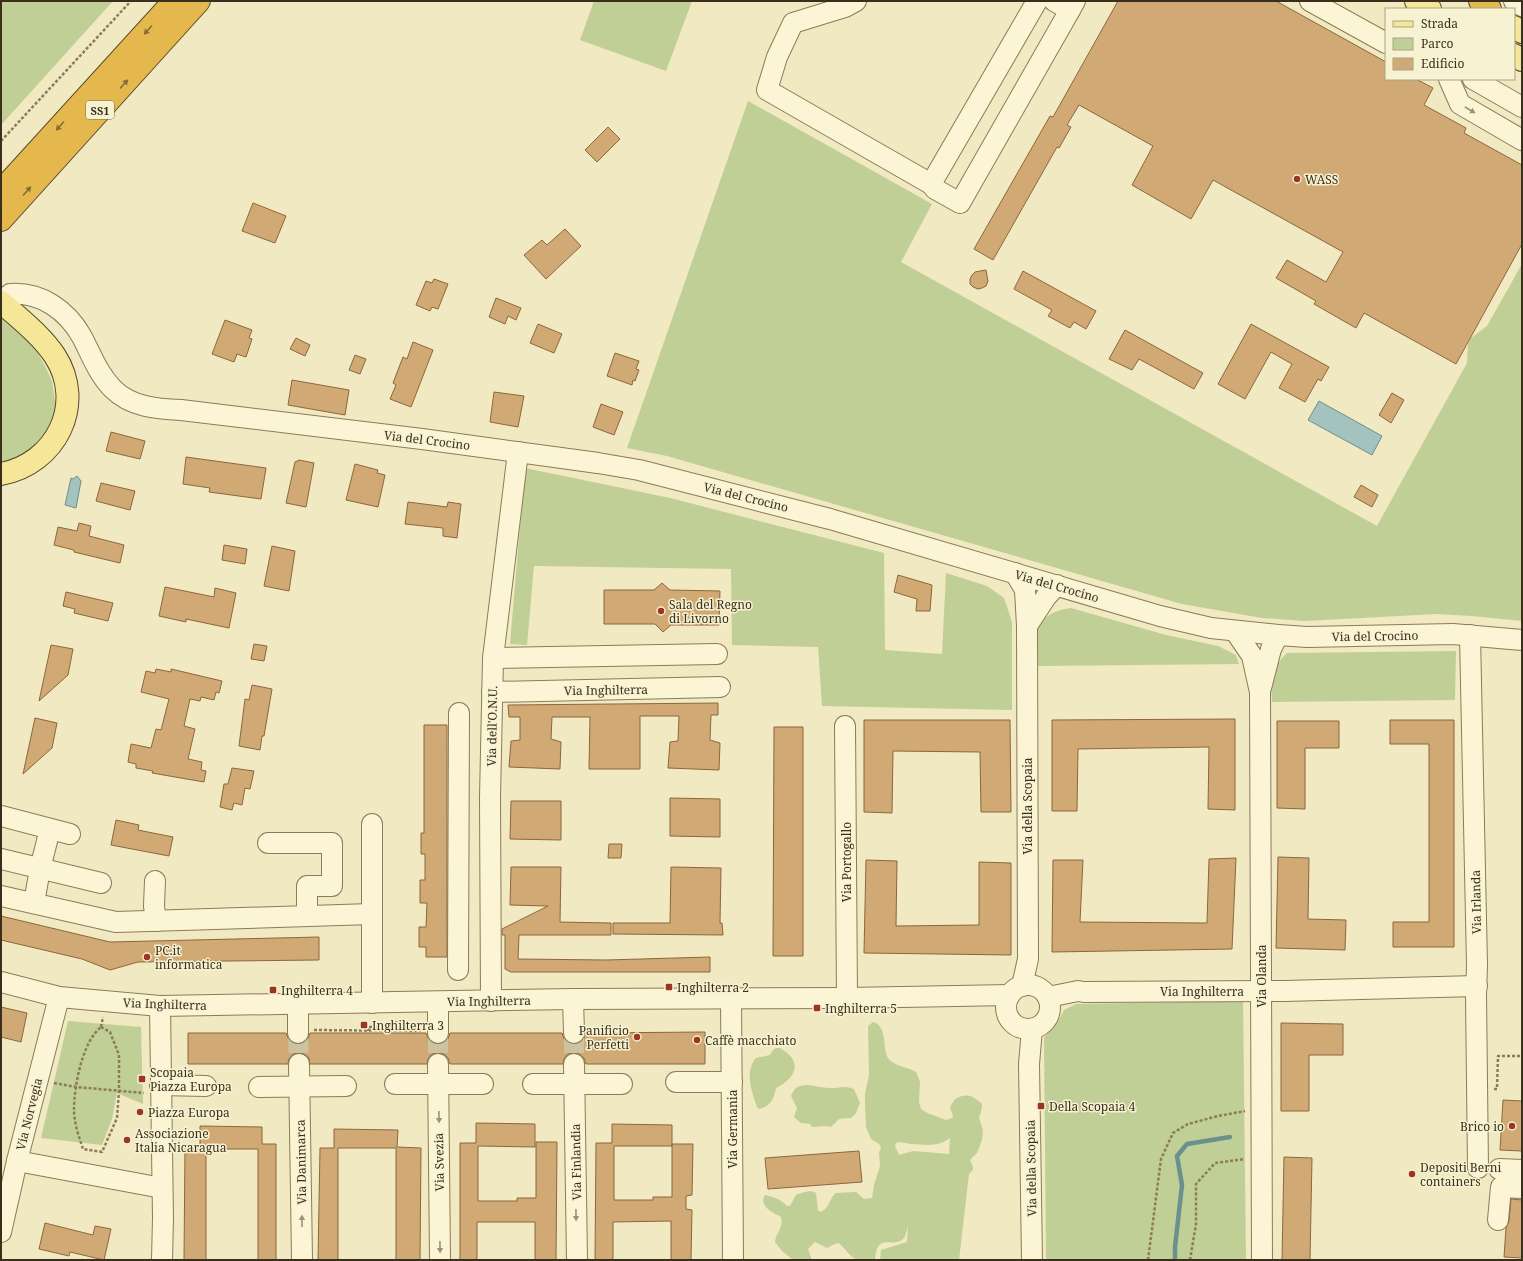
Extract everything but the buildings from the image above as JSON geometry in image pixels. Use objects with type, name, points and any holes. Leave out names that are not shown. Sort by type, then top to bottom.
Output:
[{"type":"highway","name":"SS1","points":[[1,191],[174,1]]},
{"type":"highway","name":"SS1","points":[[1,220],[199,1]]},
{"type":"highway","points":[[1480,1],[1489,8]]},
{"type":"main road","points":[[1416,1],[1428,8]]},
{"type":"main road","points":[[1468,1],[1480,8]]},
{"type":"main road","points":[[2,473],[19,470],[41,456],[52,444],[60,431],[65,414],[68,392],[62,370],[56,357],[48,346],[26,324],[6,298]]},
{"type":"street","points":[[856,1],[845,7],[793,23],[777,57],[766,90],[931,184],[960,203],[1067,4]]},
{"type":"street","points":[[931,184],[1037,1]]},
{"type":"street","points":[[1310,1],[1385,42]]},
{"type":"street","points":[[1514,1],[1522,6]]},
{"type":"street","points":[[1449,80],[1460,104],[1522,140]]},
{"type":"street","points":[[1475,80],[1522,107]]},
{"type":"street","name":"Via del Crocino","points":[[6,298],[23,294],[37,297],[52,304],[67,316],[81,336],[99,371],[113,390],[132,402],[152,408],[181,410],[518,452],[639,470],[830,519],[1160,616],[1211,628],[1307,637],[1446,634],[1522,640]]},
{"type":"street","name":"Via dell'O.N.U.","points":[[491,1001],[490,798],[493,658],[518,452]]},
{"type":"street","name":"Via della Scopaia","points":[[1015,573],[1025,590],[1027,626],[1028,1005],[1032,1260]]},
{"type":"street","points":[[1027,626],[1046,597],[1057,585]]},
{"type":"street","name":"Via Olanda","points":[[1235,631],[1252,656],[1260,692],[1262,1260]]},
{"type":"street","name":"Via Olanda","points":[[1260,692],[1270,649],[1278,635]]},
{"type":"street","name":"Via Irlanda","points":[[1470,636],[1477,957],[1478,1168]]},
{"type":"street","points":[[493,658],[717,654]]},
{"type":"street","name":"Via Inghilterra","points":[[492,692],[720,687]]},
{"type":"street","points":[[458,970],[459,714]]},
{"type":"street","name":"Via Portogallo","points":[[845,726],[847,998]]},
{"type":"street","points":[[458,800],[490,798]]},
{"type":"street","points":[[1,816],[70,834]]},
{"type":"street","points":[[372,824],[372,1003]]},
{"type":"street","points":[[34,903],[40,869],[50,829]]},
{"type":"street","points":[[268,843],[332,843],[332,886],[307,886],[307,916]]},
{"type":"street","points":[[1,859],[101,883]]},
{"type":"street","points":[[155,881],[154,906],[156,921]]},
{"type":"street","points":[[458,889],[491,889]]},
{"type":"street","points":[[1,896],[116,922],[372,914]]},
{"type":"street","name":"Via Inghilterra","points":[[1,982],[59,997],[160,1006],[573,999],[979,996],[1028,1005],[1078,991],[1261,991],[1476,986]]},
{"type":"street","name":"Via Norvegia","points":[[1,1232],[17,1161],[59,997]]},
{"type":"street","name":"Via Germania","points":[[731,998],[733,1260]]},
{"type":"street","points":[[573,999],[574,1033]]},
{"type":"street","points":[[430,1032],[438,1002]]},
{"type":"street","points":[[298,1004],[307,1032]]},
{"type":"street","points":[[160,1006],[162,1260]]},
{"type":"street","name":"Via Danimarca","points":[[299,1064],[302,1260]]},
{"type":"street","name":"Via Svezia","points":[[438,1064],[440,1260]]},
{"type":"street","name":"Via Finlandia","points":[[574,1064],[577,1260]]},
{"type":"street","points":[[676,1082],[732,1082]]},
{"type":"street","points":[[395,1084],[483,1084]]},
{"type":"street","points":[[533,1084],[622,1084]]},
{"type":"street","points":[[161,1090],[206,1086]]},
{"type":"street","points":[[259,1087],[346,1086]]},
{"type":"street","points":[[17,1161],[162,1188]]},
{"type":"street","points":[[1499,1169],[1522,1170]]},
{"type":"street","points":[[1498,1220],[1501,1187],[1522,1188]]},
{"type":"path","points":[[1,141],[131,1]]},
{"type":"path","points":[[368,1031],[368,1027],[396,1027],[396,1021],[389,1021]]},
{"type":"path","points":[[101,1027],[110,1032],[119,1055],[117,1118],[102,1152],[83,1149],[74,1111],[76,1087],[80,1065],[91,1040],[101,1027]]},
{"type":"path","points":[[307,1032],[430,1032]]},
{"type":"path","points":[[1498,1056],[1522,1056]]},
{"type":"path","points":[[38,1080],[76,1087],[119,1091],[161,1090]]},
{"type":"path","points":[[1148,1260],[1161,1159],[1173,1133],[1188,1124],[1248,1110]]},
{"type":"path","points":[[1190,1260],[1196,1224],[1196,1184],[1215,1163],[1248,1158]]},
{"type":"green space","points":[[1,1],[113,1],[1,125]]},
{"type":"green space","points":[[594,1],[692,1],[666,71],[580,40]]},
{"type":"green space","points":[[748,101],[932,204],[901,262],[1377,526],[1467,363],[1468,344],[1471,338],[1487,326],[1522,264],[1522,621],[1436,614],[1305,621],[1262,618],[1182,604],[667,456],[627,448]]},
{"type":"green space","points":[[1,318],[34,346],[52,381],[56,407],[47,437],[15,462],[1,464]]},
{"type":"green space","points":[[525,468],[670,498],[884,553],[885,650],[942,654],[946,573],[987,586],[1004,598],[1012,622],[1012,710],[822,706],[818,647],[732,645],[731,569],[534,566],[527,645],[510,644]]},
{"type":"green space","points":[[1071,608],[1166,635],[1218,646],[1236,655],[1239,664],[1037,665],[1035,642],[1036,631],[1042,621],[1050,614]]},
{"type":"green space","points":[[1456,651],[1455,700],[1272,702],[1272,675],[1281,659],[1287,653]]},
{"type":"green space","points":[[1243,1001],[1246,1260],[1046,1260],[1044,1037],[1057,1023],[1064,1010],[1076,1004]]},
{"type":"green space","points":[[68,1021],[141,1027],[143,1104],[117,1093],[112,1119],[102,1145],[41,1138]]},
{"type":"green space","points":[[873,1022],[878,1024],[881,1028],[886,1054],[890,1061],[916,1072],[920,1082],[919,1102],[921,1109],[927,1113],[946,1120],[952,1118],[953,1116],[950,1107],[955,1099],[959,1097],[969,1096],[982,1104],[979,1118],[983,1130],[982,1140],[977,1153],[970,1160],[973,1170],[969,1174],[959,1260],[880,1260],[881,1250],[907,1242],[908,1226],[905,1237],[900,1241],[886,1242],[879,1246],[876,1251],[875,1260],[861,1260],[854,1258],[839,1243],[827,1248],[815,1242],[808,1249],[812,1260],[793,1260],[782,1251],[775,1242],[782,1221],[781,1217],[767,1209],[763,1203],[765,1195],[777,1199],[787,1206],[790,1206],[796,1195],[811,1191],[816,1193],[818,1210],[820,1212],[828,1206],[836,1193],[856,1192],[864,1199],[872,1198],[874,1185],[880,1166],[879,1153],[881,1147],[871,1139],[866,1127],[865,1094],[869,1075],[868,1026]],"holes":[[[950,1138],[949,1154],[913,1151],[899,1155],[895,1146],[896,1143],[900,1142],[932,1145],[941,1143]]]},
{"type":"green space","points":[[776,1048],[780,1048],[792,1058],[794,1063],[793,1074],[783,1084],[776,1088],[773,1099],[769,1104],[759,1109],[751,1089],[750,1069],[756,1058],[770,1055]]},
{"type":"green space","points":[[808,1085],[829,1088],[845,1087],[854,1089],[860,1103],[856,1113],[851,1118],[839,1119],[831,1127],[812,1127],[810,1124],[801,1123],[794,1117],[797,1108],[791,1096],[797,1087]]},
{"type":"water","points":[[1319,401],[1382,436],[1372,455],[1308,420]]},
{"type":"water","points":[[77,476],[81,481],[76,508],[65,505],[71,478],[73,479]]},
{"type":"waterway","points":[[1175,1260],[1175,1247],[1182,1185],[1177,1156],[1187,1144],[1230,1137]]},
{"type":"tunnel","points":[[298,1033],[299,1064]]},
{"type":"tunnel","points":[[438,1033],[438,1064]]},
{"type":"tunnel","points":[[574,1033],[574,1064]]},
{"type":"place","name":"WASS","points":[[1297,179]]},
{"type":"place","name":"Sala del Regno di Livorno","points":[[661,611]]},
{"type":"place","name":"PC.it informatica","points":[[147,957]]},
{"type":"place","name":"Inghilterra 2","points":[[669,987]]},
{"type":"place","name":"Inghilterra 4","points":[[273,990]]},
{"type":"place","name":"Inghilterra 5","points":[[817,1008]]},
{"type":"place","name":"Inghilterra 3","points":[[364,1025]]},
{"type":"place","name":"Panificio Perfetti","points":[[637,1037]]},
{"type":"place","name":"Caffè macchiato","points":[[697,1040]]},
{"type":"place","name":"Scopaia Piazza Europa","points":[[142,1079]]},
{"type":"place","name":"Della Scopaia 4","points":[[1041,1106]]},
{"type":"place","name":"Piazza Europa","points":[[140,1112]]},
{"type":"place","name":"Brico io","points":[[1512,1126]]},
{"type":"place","name":"Associazione Italia Nicaragua","points":[[127,1140]]},
{"type":"place","name":"Depositi Berni containers","points":[[1412,1174]]}]
